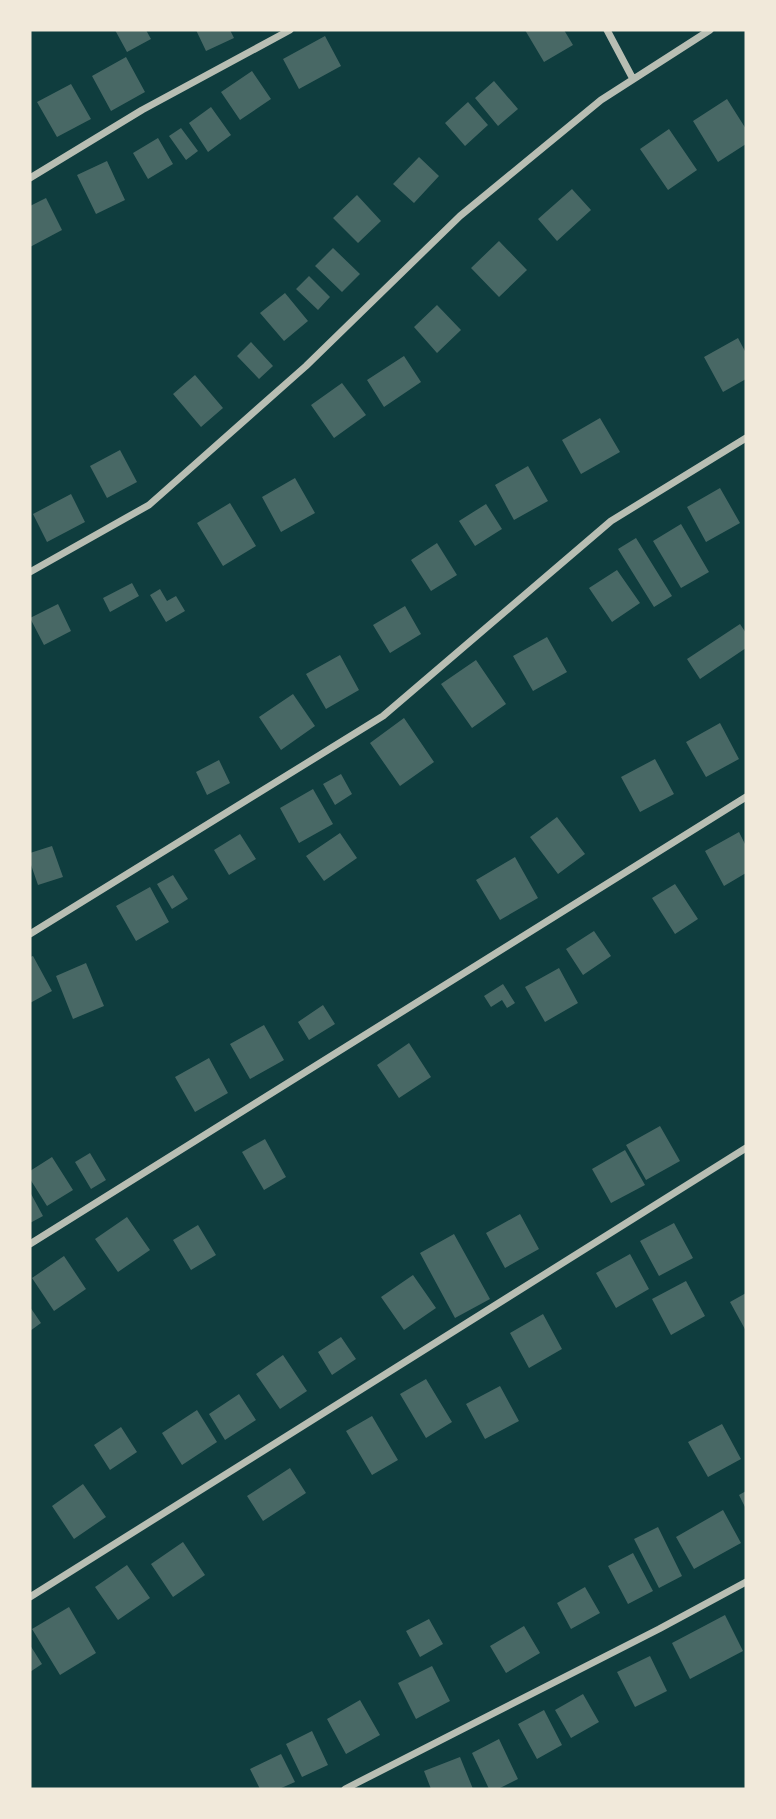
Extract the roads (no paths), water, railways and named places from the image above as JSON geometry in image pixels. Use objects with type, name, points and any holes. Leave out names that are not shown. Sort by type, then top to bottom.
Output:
[{"type":"street","points":[[30,178],[142,110],[290,30]]},
{"type":"street","points":[[607,30],[633,79]]},
{"type":"street","points":[[30,572],[149,505],[306,366],[460,216],[601,100],[710,30]]},
{"type":"street","points":[[30,934],[383,716],[611,520],[746,438]]},
{"type":"street","points":[[30,1244],[746,797]]},
{"type":"street","points":[[30,1597],[746,1148]]},
{"type":"street","points":[[345,1789],[746,1582]]}]
